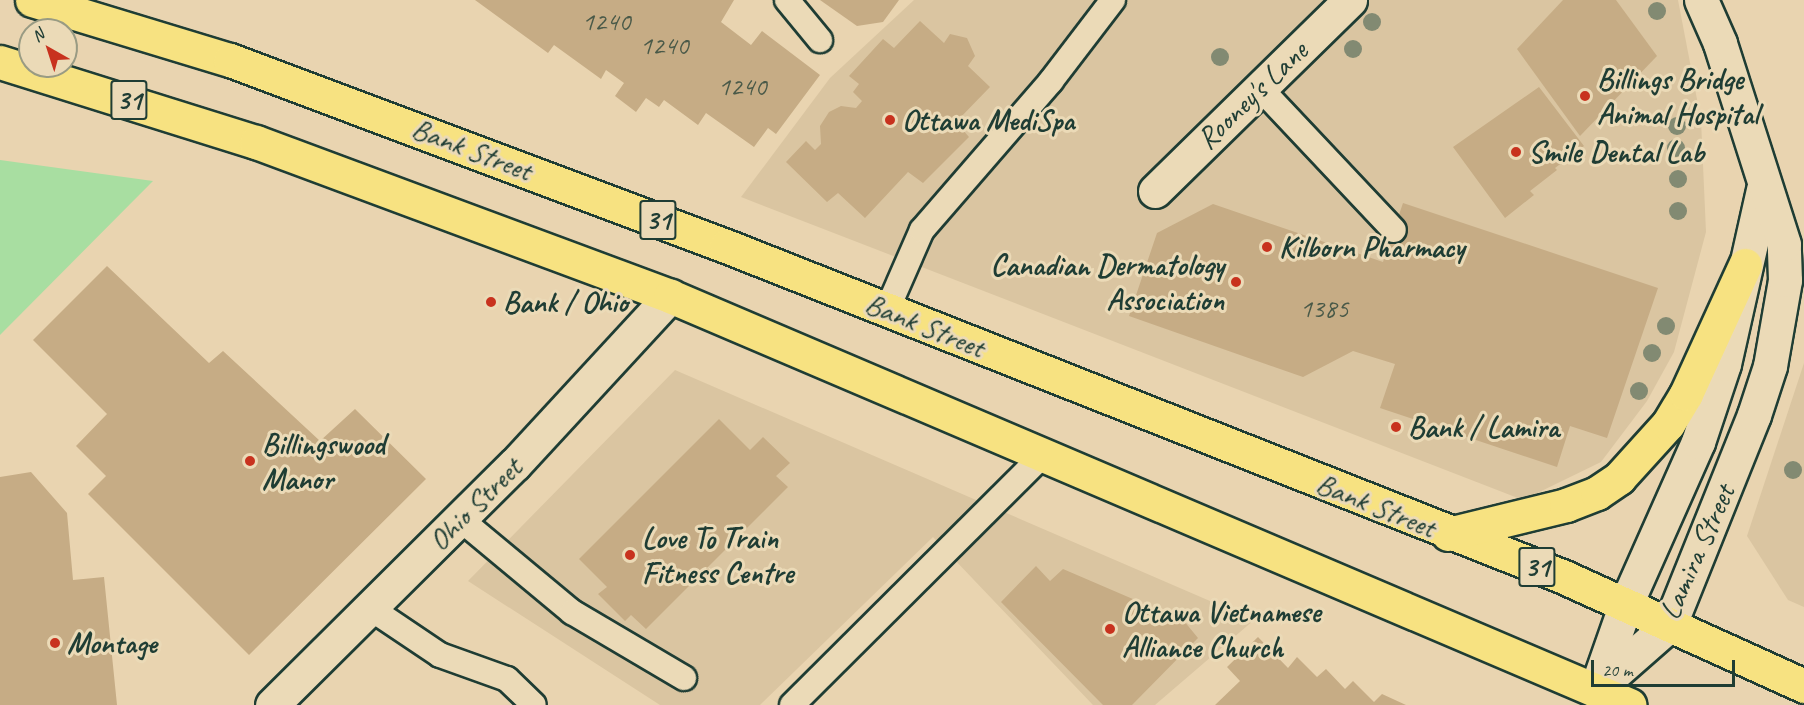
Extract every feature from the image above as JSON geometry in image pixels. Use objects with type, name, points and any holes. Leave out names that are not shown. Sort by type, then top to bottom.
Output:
[{"type":"main road","name":"Bank Street","points":[[32,0],[230,60],[374,112],[887,310],[1448,534],[1564,577],[1804,686]]},
{"type":"main road","name":"31","points":[[0,62],[92,88],[288,153],[670,296],[1043,454],[1590,698],[1630,705]]},
{"type":"main road","points":[[1448,534],[1566,505],[1597,492],[1619,478],[1668,424],[1686,394],[1745,265]]},
{"type":"street","name":"Rooney's Lane","points":[[1155,191],[1350,0]]},
{"type":"street","name":"Lamira Street","points":[[1590,698],[1670,624],[1770,366],[1785,280],[1784,244],[1763,189],[1720,43],[1701,0]]},
{"type":"street","name":"Lamira Street","points":[[1590,698],[1625,606],[1698,442],[1724,364],[1763,189]]},
{"type":"street","name":"Ohio Street","points":[[272,705],[460,519],[670,296]]},
{"type":"lane","points":[[787,0],[820,40]]},
{"type":"lane","points":[[887,310],[922,230],[1051,81],[1113,0]]},
{"type":"lane","points":[[1260,88],[1394,230]]},
{"type":"lane","points":[[792,705],[1043,454]]},
{"type":"lane","points":[[460,519],[572,612],[684,678]]},
{"type":"lane","points":[[370,608],[440,655],[507,680],[534,705]]},
{"type":"shaded area","points":[[914,0],[1678,0],[1701,120],[1706,232],[1674,352],[1647,401],[1601,462],[1523,500],[741,197],[830,78]]},
{"type":"shaded area","points":[[1804,363],[1804,607],[1788,600],[1747,536]]},
{"type":"shaded area","points":[[675,370],[1254,620],[1155,705],[1093,705],[933,537],[760,705],[660,705],[468,581]]},
{"type":"green space","points":[[0,160],[153,181],[0,335]]},
{"type":"building","points":[[475,0],[734,0],[721,22],[751,45],[762,31],[820,75],[776,134],[768,128],[754,147],[706,113],[698,125],[664,100],[659,107],[646,98],[636,112],[615,96],[624,83],[606,70],[601,79],[554,45],[548,53]]},
{"type":"building","points":[[820,0],[899,0],[883,22],[857,26]]},
{"type":"building","name":"Billings Bridge Animal Hospital","points":[[1563,0],[1616,0],[1657,56],[1580,136],[1517,49]]},
{"type":"building","name":"Ottawa MediSpa","points":[[920,21],[944,43],[950,34],[967,38],[975,56],[968,66],[990,87],[956,122],[969,137],[923,183],[908,172],[865,218],[838,193],[827,202],[786,162],[806,141],[815,150],[821,144],[820,126],[829,112],[841,106],[856,108],[862,101],[853,92],[859,84],[849,76],[883,39],[894,48]]},
{"type":"building","name":"Smile Dental Lab","points":[[1539,87],[1584,146],[1555,168],[1557,170],[1530,191],[1534,195],[1505,218],[1453,147]]},
{"type":"building","points":[[1403,203],[1658,288],[1607,438],[1570,426],[1557,467],[1380,408],[1395,364],[1353,351],[1303,377],[1129,316],[1157,233],[1213,204],[1383,262]]},
{"type":"building","name":"Billingswood Manor","points":[[107,266],[209,363],[223,351],[320,441],[355,409],[426,479],[249,655],[88,494],[106,476],[76,446],[107,414],[33,340]]},
{"type":"building","points":[[719,419],[750,450],[763,437],[790,463],[776,476],[788,487],[646,629],[631,615],[625,621],[598,594],[607,587],[579,559]]},
{"type":"building","name":"Montage","points":[[31,472],[67,513],[73,580],[104,577],[117,705],[0,705],[0,477]]},
{"type":"building","name":"Ottawa Vietnamese Alliance Church","points":[[1036,566],[1050,581],[1063,569],[1184,621],[1198,638],[1132,705],[1103,705],[1001,602]]},
{"type":"building","points":[[1258,637],[1288,668],[1297,657],[1317,677],[1326,669],[1345,689],[1353,681],[1374,702],[1382,694],[1406,705],[1215,705],[1240,681],[1227,667]]},
{"type":"place","name":"Billings Bridge Animal Hospital","points":[[1585,96]]},
{"type":"place","name":"Ottawa MediSpa","points":[[890,120]]},
{"type":"place","name":"Smile Dental Lab","points":[[1516,152]]},
{"type":"place","name":"Kilborn Pharmacy","points":[[1267,247]]},
{"type":"place","name":"Canadian Dermatology Association","points":[[1236,282]]},
{"type":"place","name":"Bank / Ohio","points":[[491,302]]},
{"type":"place","name":"Bank / Lamira","points":[[1396,427]]},
{"type":"place","name":"Billingswood Manor","points":[[250,461]]},
{"type":"place","name":"Love To Train Fitness Centre","points":[[630,555]]},
{"type":"place","name":"Ottawa Vietnamese Alliance Church","points":[[1110,629]]},
{"type":"place","name":"Montage","points":[[55,643]]}]
